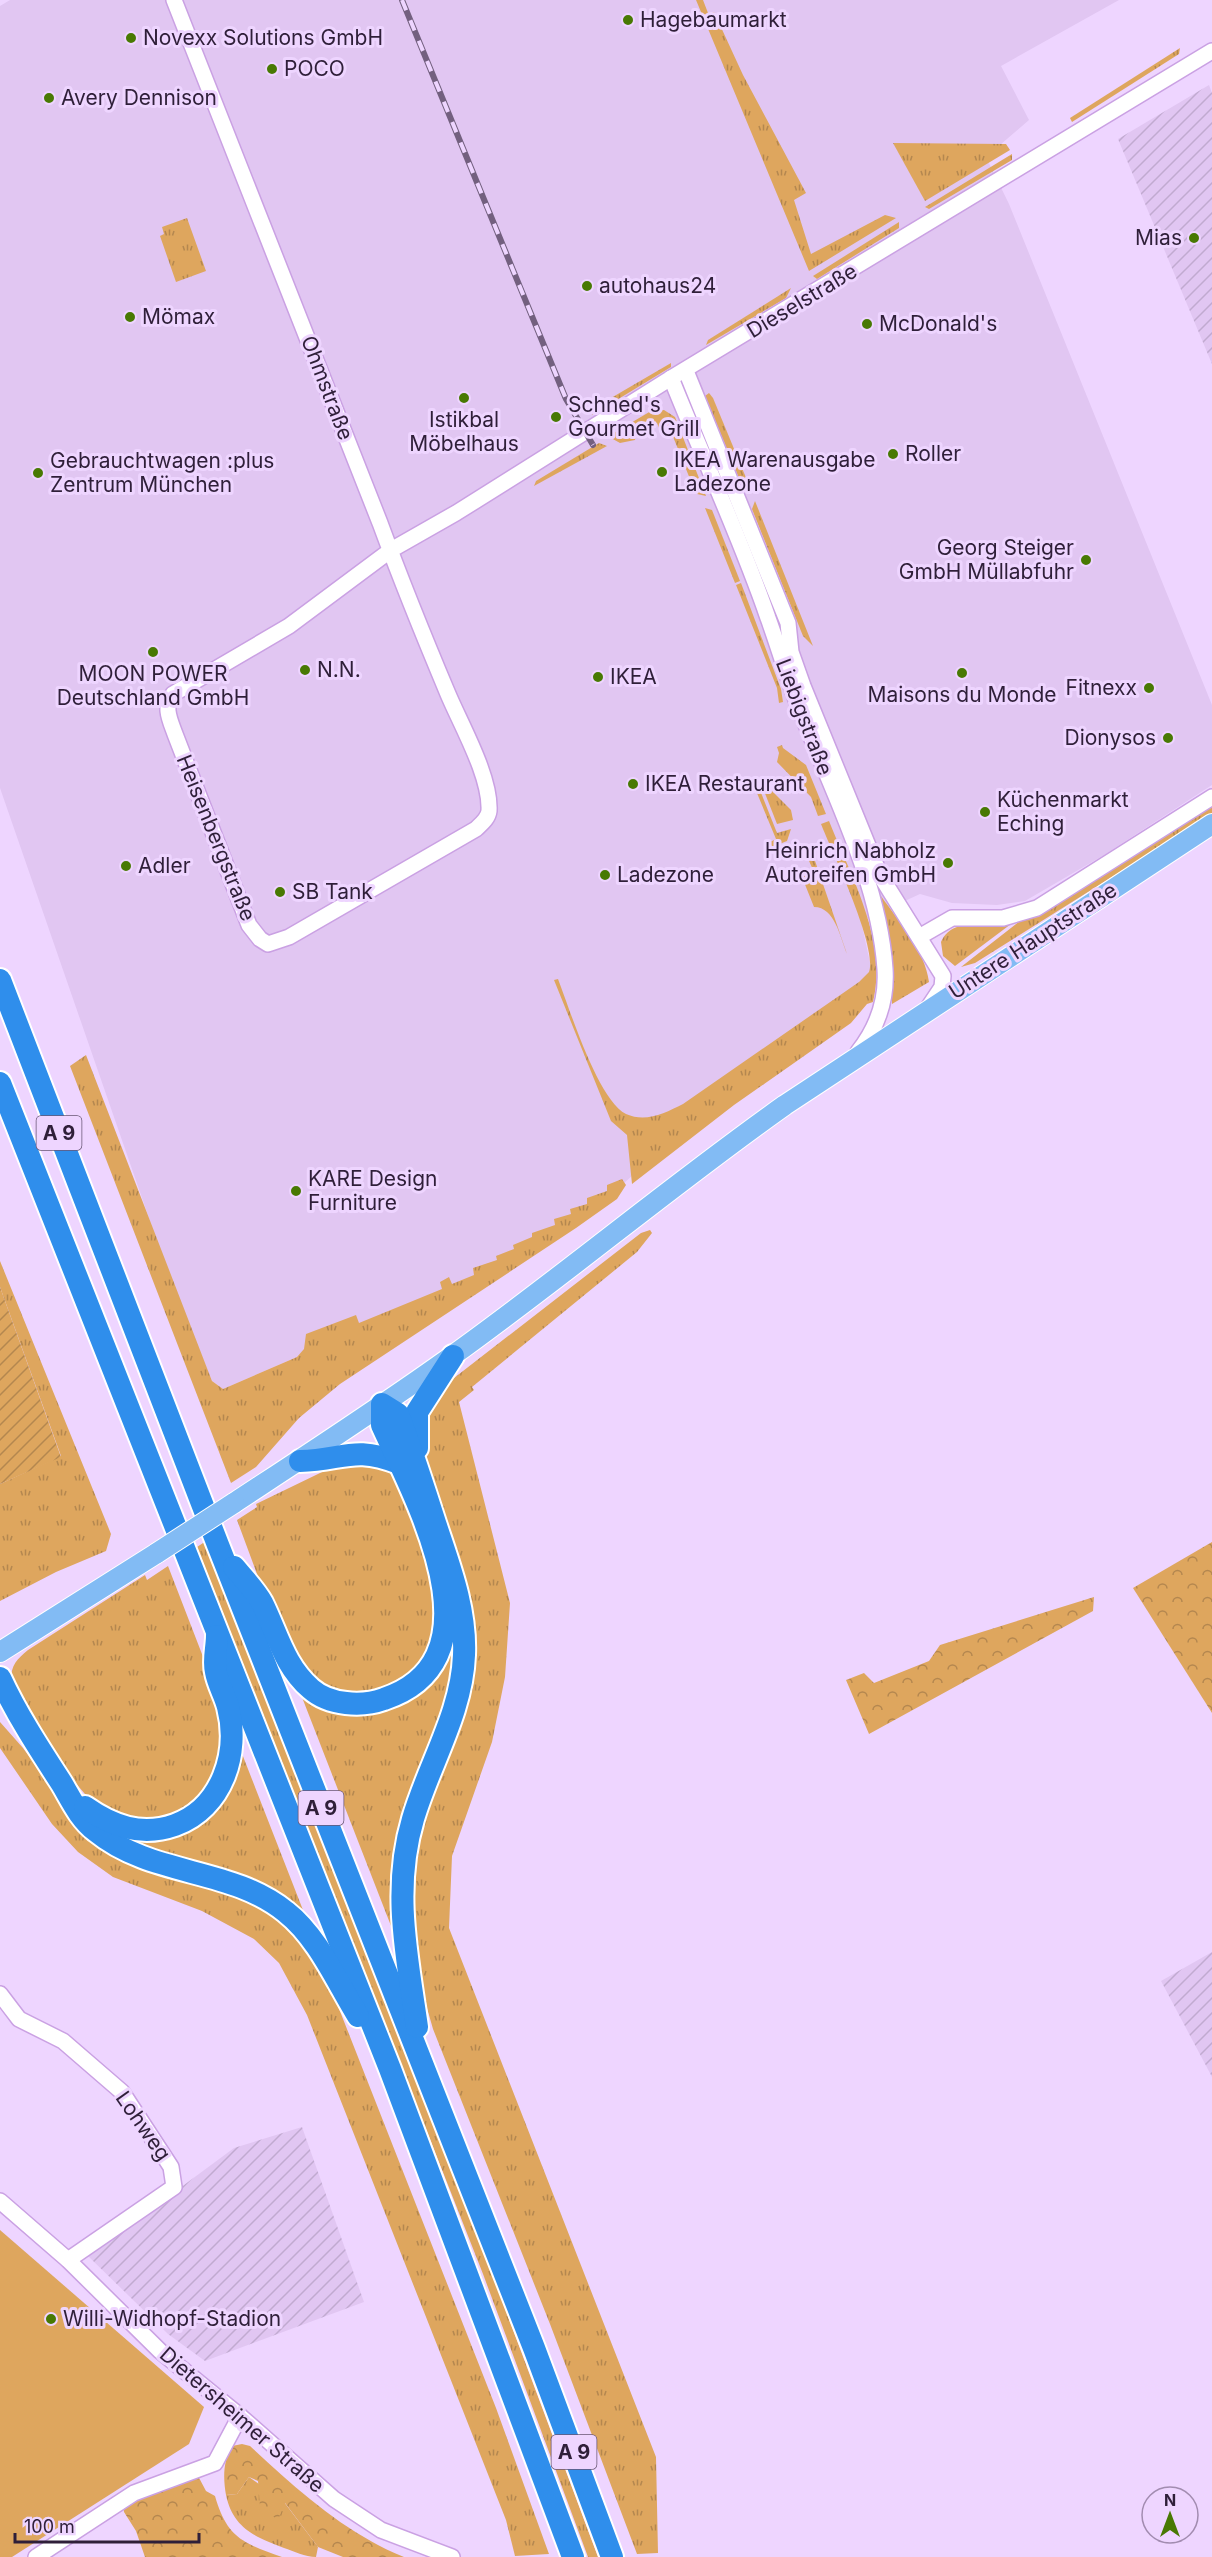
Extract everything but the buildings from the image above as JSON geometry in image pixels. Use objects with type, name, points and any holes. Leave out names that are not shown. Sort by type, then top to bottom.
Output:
[{"type":"highway","name":"A 9","points":[[0,980],[220,1550],[534,2348],[612,2557]]},
{"type":"highway","name":"A 9","points":[[0,1083],[218,1628],[390,2069],[573,2557]]},
{"type":"highway","points":[[220,1550],[261,1601],[284,1656],[294,1673],[312,1690],[337,1702],[379,1701],[393,1697],[417,1681],[432,1664],[442,1643],[446,1617],[442,1582],[408,1465],[417,1412],[453,1356]]},
{"type":"highway","points":[[382,1404],[382,1425],[408,1465],[456,1587],[464,1634],[463,1672],[458,1698],[412,1820],[403,1870],[401,1921],[422,2067]]},
{"type":"highway","points":[[300,1461],[368,1453],[408,1465]]},
{"type":"highway","points":[[70,1797],[109,1822],[141,1830],[169,1827],[182,1822],[207,1804],[223,1781],[230,1754],[228,1708],[215,1671],[218,1628]]},
{"type":"highway","points":[[0,1678],[28,1732],[83,1820],[127,1852],[156,1864],[231,1883],[266,1898],[287,1912],[305,1931],[390,2069]]},
{"type":"highway","points":[[0,1708],[28,1732]]},
{"type":"main road","name":"Untere Hauptstraße","points":[[0,1652],[300,1461],[453,1356],[719,1152],[854,1058],[1212,824]]},
{"type":"street","name":"Ohmstraße","points":[[174,0],[390,550],[482,775]]},
{"type":"street","name":"Dieselstraße","points":[[390,550],[456,513],[671,378],[1212,51]]},
{"type":"street","name":"Liebigstraße","points":[[686,371],[788,622],[791,652],[860,827],[888,891],[943,976]]},
{"type":"street","name":"Liebigstraße","points":[[671,378],[768,618],[781,661],[875,903],[883,951],[885,990],[878,1019],[870,1037],[854,1058]]},
{"type":"street","name":"Heisenbergstraße","points":[[390,550],[289,626],[179,689],[168,701],[168,716],[254,932],[268,944],[289,937],[476,829],[489,813],[482,775]]},
{"type":"street","points":[[919,937],[952,918],[1003,918],[1037,908],[1212,798]]},
{"type":"street","points":[[924,1012],[942,987],[943,976],[960,978],[981,975]]},
{"type":"street","name":"Lohweg","points":[[0,1994],[19,2019],[63,2041],[122,2092],[171,2167],[174,2187],[68,2260]]},
{"type":"street","name":"Dietersheimer Straße","points":[[0,2201],[68,2260],[160,2351],[240,2416],[334,2499],[381,2530],[452,2557]]},
{"type":"street","points":[[36,2557],[134,2493],[215,2463],[240,2416]]},
{"type":"shaded area","points":[[10,0],[1119,0],[1001,66],[1029,120],[986,157],[1009,204],[1212,705],[1212,785],[1104,855],[1025,901],[997,905],[952,903],[920,894],[861,921],[871,967],[864,993],[670,1141],[610,1196],[494,1272],[223,1389],[212,1381],[168,1273],[0,788],[0,6]]},
{"type":"shaded area","points":[[1209,85],[1212,93],[1212,364],[1118,139]]},
{"type":"shaded area","points":[[1212,1952],[1212,2077],[1161,1981]]},
{"type":"shaded area","points":[[302,2127],[364,2302],[205,2361],[168,2334],[88,2256],[234,2148]]},
{"type":"green space","points":[[696,0],[703,0],[708,13],[714,12],[743,75],[806,193],[794,200],[811,254],[885,215],[896,218],[809,271]]},
{"type":"green space","points":[[1180,48],[1179,54],[1072,122],[1070,118]]},
{"type":"green space","points":[[893,143],[1006,144],[1010,150],[925,201]]},
{"type":"green space","points":[[1012,154],[1012,160],[929,209],[925,207]]},
{"type":"green space","points":[[187,218],[206,271],[176,282],[160,236],[164,234],[162,227]]},
{"type":"green space","points":[[899,222],[899,228],[817,279],[813,276]]},
{"type":"green space","points":[[791,288],[786,298],[706,345],[708,340]]},
{"type":"green space","points":[[671,363],[671,367],[592,415],[599,405]]},
{"type":"green space","points":[[709,393],[749,485],[741,483],[705,396]]},
{"type":"green space","points":[[664,410],[675,417],[706,496],[697,494],[694,489],[670,429],[661,433],[657,423],[637,431],[635,440],[620,443],[611,438],[612,434],[651,411]]},
{"type":"green space","points":[[599,443],[607,446],[534,486],[536,481]]},
{"type":"green space","points":[[755,501],[813,646],[803,636],[752,509]]},
{"type":"green space","points":[[705,508],[712,510],[740,581],[735,583]]},
{"type":"green space","points":[[741,583],[781,689],[783,702],[779,703],[777,688],[736,585]]},
{"type":"green space","points":[[782,745],[806,765],[826,814],[818,816],[811,797],[777,762],[779,753],[777,747]]},
{"type":"green space","points":[[759,778],[791,810],[793,820],[777,824]]},
{"type":"green space","points":[[756,780],[777,833],[791,829],[787,841],[772,847],[770,842],[776,839],[752,781]]},
{"type":"green space","points":[[1212,805],[1212,814],[975,963],[961,967],[1020,921],[1041,914],[1057,905]]},
{"type":"green space","points":[[829,821],[857,887],[871,932],[876,955],[873,1002],[867,1004],[851,1023],[734,1105],[632,1184],[627,1135],[611,1121],[554,980],[558,979],[595,1073],[616,1105],[626,1114],[641,1118],[662,1113],[683,1104],[859,982],[869,972],[870,960],[861,922],[821,824]]},
{"type":"green space","points":[[801,849],[812,851],[847,954],[832,917],[821,908],[814,907],[802,877],[814,872],[805,852],[794,855],[793,852]]},
{"type":"green space","points":[[881,896],[917,948],[927,970],[929,982],[892,1004],[892,960]]},
{"type":"green space","points":[[972,924],[1011,924],[955,966],[943,956],[941,942],[953,928]]},
{"type":"green space","points":[[86,1055],[212,1381],[223,1389],[297,1357],[304,1349],[306,1334],[356,1315],[359,1323],[442,1289],[440,1282],[449,1277],[452,1284],[474,1275],[473,1268],[497,1260],[496,1256],[514,1249],[513,1245],[532,1237],[532,1233],[555,1225],[554,1219],[571,1214],[570,1209],[587,1204],[587,1198],[607,1191],[607,1185],[622,1179],[626,1185],[617,1199],[576,1228],[340,1384],[299,1418],[256,1467],[231,1483],[70,1066]]},
{"type":"green space","points":[[650,1230],[652,1233],[637,1252],[472,1387],[474,1390],[459,1402],[510,1603],[505,1677],[492,1742],[452,1856],[449,1928],[656,2457],[658,2553],[637,2554],[550,2324],[433,2029],[411,1952],[414,1839],[469,1679],[425,1461],[422,1432],[436,1392],[641,1233]]},
{"type":"green space","points":[[0,1261],[111,1534],[106,1551],[56,1572],[0,1601],[0,1484],[61,1456],[0,1287]]},
{"type":"green space","points":[[0,1287],[61,1457],[0,1484]]},
{"type":"green space","points":[[351,1458],[393,1471],[435,1580],[434,1652],[389,1693],[328,1692],[287,1655],[237,1520],[257,1507],[256,1504]]},
{"type":"green space","points":[[206,1541],[491,2271],[598,2557],[588,2557],[483,2274],[197,1547]]},
{"type":"green space","points":[[1212,1542],[1212,1713],[1133,1588]]},
{"type":"green space","points":[[168,1566],[212,1680],[223,1744],[208,1789],[178,1815],[131,1821],[91,1801],[60,1765],[11,1680],[11,1675],[15,1663],[28,1650],[145,1575],[147,1580]]},
{"type":"green space","points":[[1094,1597],[1093,1611],[869,1734],[846,1680],[864,1673],[874,1683],[929,1661],[940,1645]]},
{"type":"green space","points":[[451,1620],[457,1659],[393,1931],[298,1687],[389,1704]]},
{"type":"green space","points":[[0,1722],[23,1748],[80,1824],[265,1904],[304,1940],[334,1996],[496,2408],[549,2554],[515,2556],[506,2520],[307,2015],[279,1963],[254,1939],[202,1911],[113,1877],[78,1852],[52,1824],[0,1748]]},
{"type":"green space","points":[[239,1746],[310,1928],[115,1833],[168,1835]]},
{"type":"green space","name":"Willi-Widhopf-Stadion","points":[[0,2230],[204,2407],[189,2444],[12,2557],[0,2557]]},
{"type":"green space","points":[[242,2444],[250,2446],[303,2494],[342,2523],[404,2557],[343,2557],[318,2547],[285,2503],[278,2520],[260,2507],[258,2481],[249,2477],[237,2494],[226,2495],[225,2464],[232,2446]]},
{"type":"green space","points":[[197,2474],[206,2491],[215,2496],[225,2521],[238,2537],[282,2557],[145,2557],[136,2531],[124,2512],[123,2504]]},
{"type":"green space","points":[[249,2477],[284,2502],[318,2547],[316,2557],[300,2554],[264,2540],[247,2530],[234,2516],[226,2495],[237,2494]]},
{"type":"railway","points":[[402,0],[566,399],[593,445]]},
{"type":"place","name":"Hagebaumarkt","points":[[628,20]]},
{"type":"place","name":"Novexx Solutions GmbH","points":[[131,38]]},
{"type":"place","name":"POCO","points":[[272,69]]},
{"type":"place","name":"Avery Dennison","points":[[49,98]]},
{"type":"place","name":"Mias","points":[[1194,238]]},
{"type":"place","name":"autohaus24","points":[[587,286]]},
{"type":"place","name":"Mömax","points":[[130,317]]},
{"type":"place","name":"McDonald's","points":[[867,324]]},
{"type":"place","name":"Istikbal Möbelhaus","points":[[464,398]]},
{"type":"place","name":"Schned's Gourmet Grill","points":[[556,417]]},
{"type":"place","name":"Roller","points":[[893,454]]},
{"type":"place","name":"IKEA Warenausgabe Ladezone","points":[[662,472]]},
{"type":"place","name":"Gebrauchtwagen :plus Zentrum München","points":[[38,473]]},
{"type":"place","name":"Georg Steiger GmbH Müllabfuhr","points":[[1086,560]]},
{"type":"place","name":"MOON POWER Deutschland GmbH","points":[[153,652]]},
{"type":"place","name":"N.N.","points":[[305,670]]},
{"type":"place","name":"Maisons du Monde","points":[[962,673]]},
{"type":"place","name":"IKEA","points":[[598,677]]},
{"type":"place","name":"Fitnexx","points":[[1149,688]]},
{"type":"place","name":"Dionysos","points":[[1168,738]]},
{"type":"place","name":"IKEA Restaurant","points":[[633,784]]},
{"type":"place","name":"Küchenmarkt Eching","points":[[985,812]]},
{"type":"place","name":"Heinrich Nabholz Autoreifen GmbH","points":[[948,863]]},
{"type":"place","name":"Adler","points":[[126,866]]},
{"type":"place","name":"Ladezone","points":[[605,875]]},
{"type":"place","name":"SB Tank","points":[[280,892]]},
{"type":"place","name":"KARE Design Furniture","points":[[296,1191]]},
{"type":"place","name":"Willi-Widhopf-Stadion","points":[[51,2319]]}]
